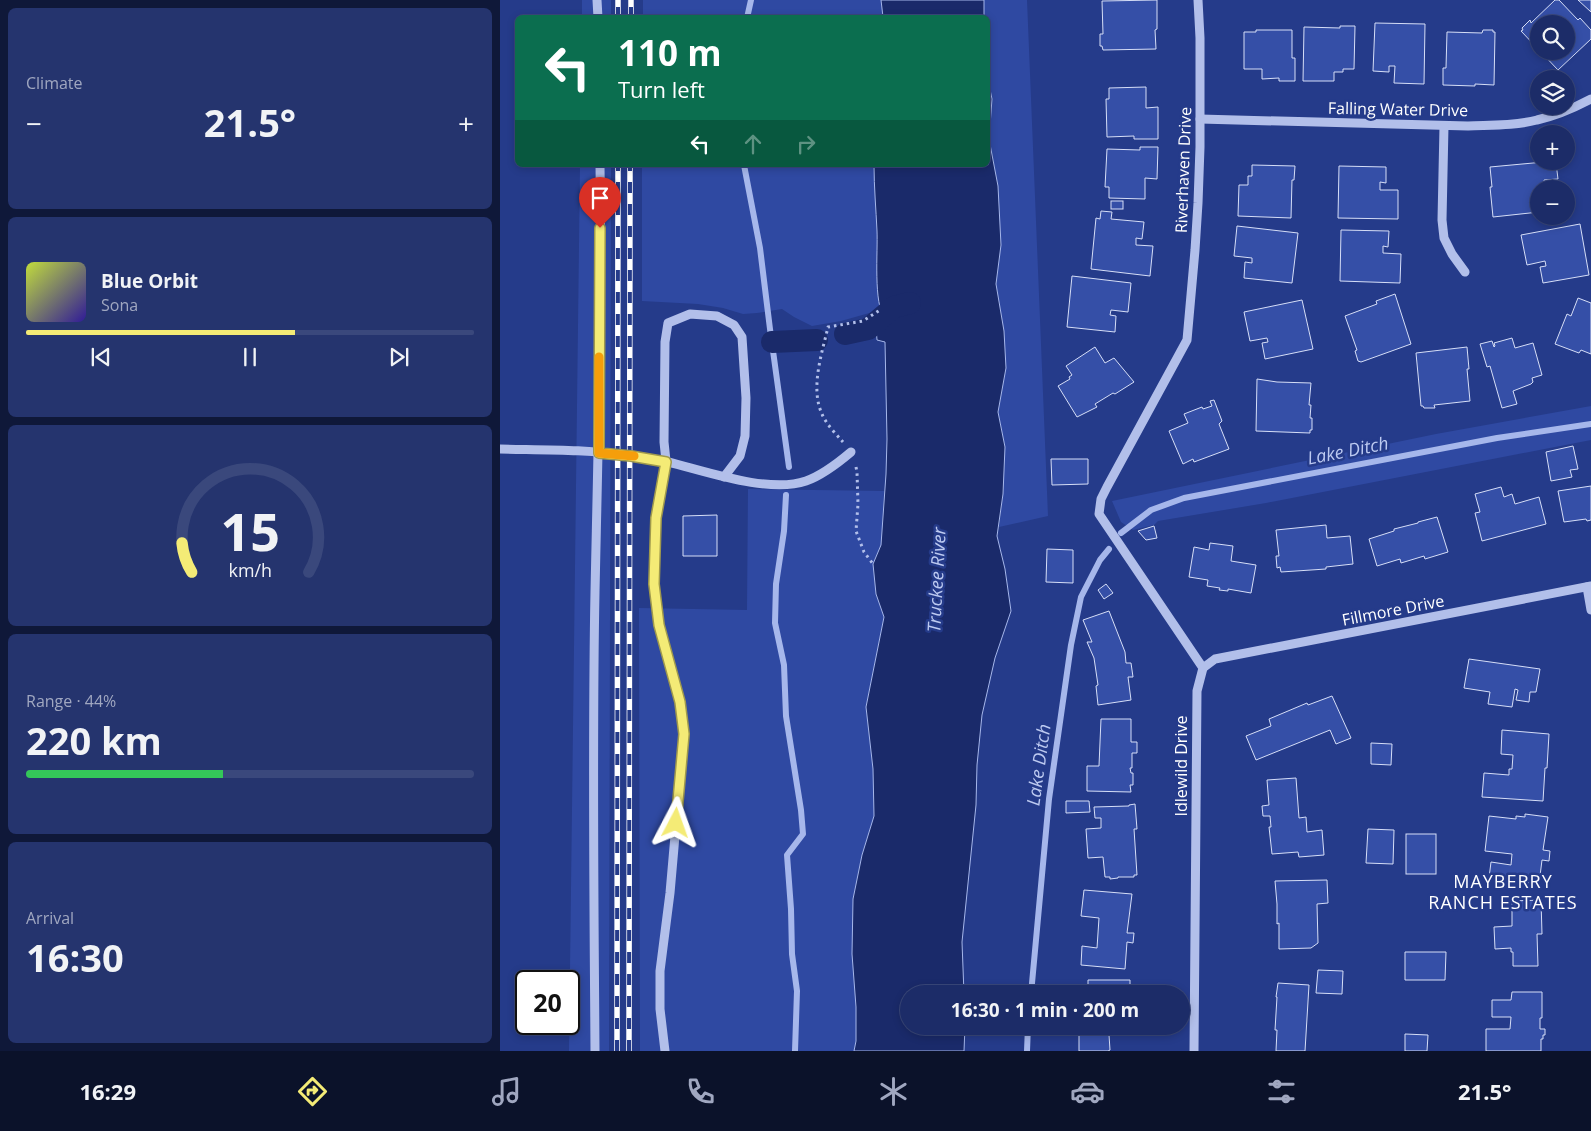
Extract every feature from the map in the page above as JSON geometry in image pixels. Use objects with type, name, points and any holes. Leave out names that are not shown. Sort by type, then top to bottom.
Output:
[{"type":"street","points":[[597,0],[598,15]]},
{"type":"street","name":"Riverhaven Drive","points":[[1198,0],[1200,120],[1195,250],[1187,340],[1107,487],[1101,499],[1099,514],[1203,668]]},
{"type":"street","name":"Falling Water Drive","points":[[1200,120],[1444,126],[1501,125],[1537,120],[1573,109],[1591,99]]},
{"type":"street","points":[[1444,126],[1442,220],[1444,238],[1452,254],[1465,272]]},
{"type":"street","points":[[595,1051],[595,594],[599,453],[600,167]]},
{"type":"street","points":[[665,1051],[660,1009],[660,971],[670,893],[684,734],[680,702],[659,625],[654,584],[656,518],[666,462],[664,442],[665,342],[668,323],[690,314],[717,316],[734,325],[742,337],[746,398],[745,436],[740,456],[724,477]]},
{"type":"street","points":[[500,449],[554,450],[631,456],[666,462],[754,483],[785,484],[806,481],[833,466],[851,452]]},
{"type":"street","points":[[1589,587],[1591,610]]},
{"type":"street","name":"Fillmore Drive","points":[[1203,668],[1216,659],[1589,587]]},
{"type":"street","name":"Idlewild Drive","points":[[1194,1051],[1197,691],[1203,668]]},
{"type":"path","points":[[873,564],[864,552],[856,531],[858,504],[857,472],[851,452],[822,414],[816,388],[828,327],[863,321],[880,310]]},
{"type":"shaded area","points":[[582,0],[611,0],[611,15],[582,15]]},
{"type":"shaded area","points":[[643,0],[881,0],[883,15],[643,15]]},
{"type":"shaded area","points":[[984,0],[1027,0],[1048,516],[999,527],[1003,494],[1005,447],[998,412],[1006,368],[1004,331],[996,284],[1001,245],[998,186],[990,144],[992,99],[990,90],[990,15],[984,15]]},
{"type":"shaded area","points":[[580,167],[611,167],[609,1051],[569,1051],[569,1035],[580,1035],[580,970],[570,970]]},
{"type":"shaded area","points":[[642,167],[874,167],[880,310],[841,321],[812,326],[782,309],[743,314],[723,308],[698,304],[642,301]]},
{"type":"shaded area","points":[[1591,406],[1591,440],[1266,503],[1158,521],[1154,525],[1133,530],[1121,522],[1112,501],[1436,434]]},
{"type":"shaded area","points":[[748,489],[884,491],[881,545],[873,564],[876,594],[884,617],[866,707],[873,769],[874,816],[862,855],[853,899],[852,954],[856,1007],[856,1041],[854,1051],[640,1051],[639,608],[747,610]]},
{"type":"water","points":[[881,0],[984,0],[984,15],[883,15]]},
{"type":"water","points":[[990,90],[992,99],[990,126]]},
{"type":"water","name":"Truckee River","points":[[990,144],[998,186],[1001,245],[996,284],[1004,331],[1006,368],[998,412],[1005,447],[1003,494],[997,536],[1005,569],[1011,611],[995,658],[982,715],[977,765],[976,805],[962,942],[964,985],[900,985],[900,1035],[965,1035],[964,1051],[854,1051],[856,1041],[856,1007],[852,954],[853,899],[862,855],[874,816],[873,769],[866,707],[884,617],[876,594],[873,564],[881,545],[887,439],[885,342],[877,340],[876,328],[885,318],[881,311],[877,290],[874,167],[990,167]]},
{"type":"building","points":[[1157,0],[1156,49],[1103,50],[1102,46],[1100,46],[1100,34],[1103,34],[1102,1]]},
{"type":"building","points":[[1555,0],[1559,0],[1573,15],[1539,15]]},
{"type":"building","points":[[1578,0],[1591,0],[1591,12]]},
{"type":"building","points":[[1575,17],[1578,20],[1580,18],[1591,30],[1591,39],[1575,54]]},
{"type":"building","points":[[1530,20],[1530,40],[1521,31],[1523,30],[1522,28]]},
{"type":"building","points":[[1375,23],[1425,24],[1424,84],[1394,83],[1395,66],[1389,66],[1389,72],[1373,71]]},
{"type":"building","points":[[1340,26],[1355,26],[1354,69],[1343,69],[1343,72],[1334,72],[1334,81],[1303,81],[1304,27],[1340,28]]},
{"type":"building","points":[[1256,30],[1292,30],[1292,58],[1295,58],[1295,81],[1279,81],[1279,78],[1262,79],[1262,69],[1244,69],[1244,32],[1256,32]]},
{"type":"building","points":[[1483,30],[1493,30],[1495,32],[1494,85],[1443,85],[1443,68],[1446,68],[1447,32],[1482,33]]},
{"type":"building","points":[[1549,60],[1569,60],[1558,70]]},
{"type":"building","points":[[1146,87],[1146,108],[1158,107],[1158,139],[1134,139],[1134,136],[1107,137],[1106,99],[1109,99],[1109,88]]},
{"type":"building","points":[[1140,147],[1158,147],[1157,179],[1145,178],[1145,199],[1109,198],[1109,187],[1105,187],[1107,149],[1140,150]]},
{"type":"building","points":[[1530,163],[1530,170],[1557,170],[1558,179],[1530,180],[1530,213],[1493,217],[1490,167]]},
{"type":"building","points":[[1252,165],[1295,166],[1294,180],[1292,180],[1291,218],[1238,216],[1239,185],[1248,185],[1248,176],[1252,176]]},
{"type":"building","points":[[1339,166],[1386,167],[1386,183],[1380,182],[1380,190],[1398,190],[1398,219],[1338,218]]},
{"type":"building","points":[[1111,201],[1123,201],[1123,209],[1111,209]]},
{"type":"building","points":[[1101,211],[1112,212],[1111,219],[1144,222],[1142,239],[1136,238],[1136,245],[1153,246],[1150,276],[1091,269],[1096,218],[1100,219]]},
{"type":"building","points":[[1580,224],[1589,275],[1543,283],[1540,267],[1546,266],[1545,261],[1527,265],[1521,235]]},
{"type":"building","points":[[1237,226],[1298,233],[1292,283],[1244,278],[1245,262],[1252,263],[1252,258],[1234,256]]},
{"type":"building","points":[[1341,230],[1389,231],[1388,247],[1383,246],[1383,253],[1401,254],[1400,283],[1340,281]]},
{"type":"building","points":[[1072,276],[1131,283],[1128,312],[1111,310],[1110,315],[1116,316],[1115,332],[1067,327]]},
{"type":"building","points":[[1395,294],[1411,344],[1361,362],[1358,361],[1355,351],[1357,350],[1345,316],[1377,304],[1376,301]]},
{"type":"building","points":[[1578,298],[1591,303],[1591,354],[1581,350],[1579,353],[1555,344],[1567,314],[1571,316]]},
{"type":"building","points":[[1302,300],[1313,349],[1265,359],[1262,343],[1268,342],[1267,338],[1250,341],[1244,312]]},
{"type":"building","points":[[1512,338],[1515,348],[1533,343],[1542,375],[1532,378],[1533,382],[1531,384],[1513,391],[1517,404],[1502,408],[1490,366],[1487,367],[1480,344],[1492,341],[1494,347],[1494,343]]},
{"type":"building","points":[[1095,347],[1105,363],[1114,358],[1134,382],[1095,404],[1097,407],[1077,417],[1058,386],[1070,379],[1069,377],[1072,375],[1066,366]]},
{"type":"building","points":[[1467,347],[1470,401],[1434,405],[1435,408],[1424,408],[1421,406],[1416,353]]},
{"type":"building","points":[[1257,379],[1277,382],[1311,383],[1309,405],[1311,405],[1310,418],[1312,418],[1312,430],[1310,430],[1310,433],[1256,431]]},
{"type":"building","points":[[1214,400],[1222,421],[1219,424],[1229,449],[1194,462],[1193,459],[1183,464],[1169,431],[1188,423],[1184,414],[1202,407],[1203,409],[1212,406],[1210,401]]},
{"type":"building","points":[[1573,446],[1578,469],[1570,470],[1572,477],[1551,481],[1546,452]]},
{"type":"building","points":[[1051,459],[1088,459],[1088,484],[1052,485]]},
{"type":"building","points":[[1591,486],[1591,520],[1564,522],[1558,491]]},
{"type":"building","points":[[1501,487],[1504,497],[1512,494],[1515,504],[1539,497],[1546,524],[1482,541],[1475,513],[1480,512],[1475,494]]},
{"type":"building","points":[[717,515],[717,556],[683,556],[683,516]]},
{"type":"building","points":[[1437,517],[1448,552],[1425,559],[1424,556],[1401,563],[1400,559],[1377,566],[1369,539],[1394,531],[1394,529]]},
{"type":"building","points":[[1326,525],[1327,538],[1350,536],[1353,564],[1326,567],[1326,569],[1281,572],[1280,567],[1277,568],[1276,556],[1279,556],[1276,530]]},
{"type":"building","points":[[1154,526],[1157,538],[1146,540],[1138,531]]},
{"type":"building","points":[[1210,543],[1233,546],[1231,561],[1256,565],[1251,593],[1228,589],[1228,591],[1219,590],[1220,588],[1207,586],[1208,580],[1189,577],[1194,547],[1209,550]]},
{"type":"building","points":[[1047,549],[1073,550],[1073,583],[1046,582]]},
{"type":"building","points":[[1106,584],[1113,593],[1104,599],[1098,590]]},
{"type":"building","points":[[1109,611],[1125,652],[1126,663],[1131,663],[1133,677],[1128,677],[1131,700],[1098,705],[1096,686],[1098,685],[1094,658],[1087,642],[1092,642],[1083,620]]},
{"type":"building","points":[[1469,659],[1540,669],[1536,692],[1530,692],[1529,702],[1516,700],[1518,690],[1515,689],[1512,707],[1488,704],[1490,692],[1464,688]]},
{"type":"building","points":[[1332,696],[1351,738],[1336,744],[1330,730],[1256,760],[1246,736],[1271,726],[1269,719],[1307,703],[1308,705]]},
{"type":"building","points":[[1101,719],[1131,719],[1131,742],[1137,742],[1137,753],[1132,753],[1132,768],[1130,768],[1131,773],[1133,773],[1133,785],[1130,785],[1131,792],[1087,791],[1087,766],[1099,766]]},
{"type":"building","points":[[1502,730],[1549,734],[1543,801],[1482,797],[1484,773],[1509,775],[1509,769],[1512,769],[1513,755],[1501,754]]},
{"type":"building","points":[[1371,743],[1392,744],[1391,765],[1371,764]]},
{"type":"building","points":[[1296,778],[1299,818],[1306,817],[1307,832],[1322,830],[1324,855],[1299,857],[1298,852],[1272,854],[1269,827],[1271,827],[1270,816],[1263,816],[1262,806],[1269,805],[1267,780]]},
{"type":"building","points":[[1066,801],[1089,801],[1090,812],[1066,813]]},
{"type":"building","points":[[1135,804],[1137,829],[1134,829],[1137,875],[1134,875],[1134,877],[1110,879],[1110,877],[1105,877],[1103,857],[1088,858],[1086,829],[1101,828],[1101,818],[1095,818],[1094,807],[1129,806]]},
{"type":"building","points":[[1525,814],[1548,817],[1543,850],[1550,851],[1549,861],[1542,860],[1539,884],[1489,878],[1491,862],[1511,865],[1512,854],[1485,851],[1489,816],[1516,819],[1516,816],[1525,817]]},
{"type":"building","points":[[1368,829],[1394,830],[1393,864],[1366,863]]},
{"type":"building","points":[[1406,834],[1436,834],[1436,874],[1406,874]]},
{"type":"building","points":[[1327,880],[1328,903],[1317,904],[1318,943],[1311,948],[1279,949],[1279,923],[1277,924],[1275,881]]},
{"type":"building","points":[[1084,890],[1132,894],[1127,933],[1134,933],[1133,943],[1127,942],[1125,969],[1081,965],[1082,946],[1097,948],[1099,918],[1081,916]]},
{"type":"building","points":[[1541,900],[1542,934],[1537,934],[1538,966],[1513,966],[1513,952],[1511,952],[1511,948],[1495,949],[1494,927],[1512,926],[1512,901]]},
{"type":"building","points":[[1405,952],[1446,952],[1445,980],[1405,980]]},
{"type":"building","points":[[1318,970],[1343,971],[1342,994],[1316,993]]},
{"type":"building","points":[[1088,980],[1130,980],[1130,985],[1088,985]]},
{"type":"building","points":[[1278,983],[1309,985],[1305,1051],[1276,1051],[1277,1030],[1275,1030]]},
{"type":"building","points":[[1512,992],[1542,992],[1540,1029],[1545,1029],[1545,1035],[1541,1039],[1541,1051],[1486,1051],[1486,1029],[1510,1029],[1511,1017],[1492,1017],[1492,1000],[1511,1000]]},
{"type":"building","points":[[1405,1034],[1428,1035],[1427,1051],[1405,1051]]},
{"type":"building","points":[[1079,1035],[1109,1035],[1110,1050],[1079,1051]]},
{"type":"waterway","points":[[748,15],[751,0]]},
{"type":"waterway","points":[[744,167],[760,248],[789,467]]},
{"type":"waterway","points":[[845,334],[868,329],[894,307],[910,303]]},
{"type":"waterway","points":[[772,342],[817,340]]},
{"type":"waterway","name":"Lake Ditch","points":[[1121,533],[1151,510],[1184,498],[1497,438],[1591,424]]},
{"type":"waterway","points":[[786,495],[784,531],[776,584],[775,623],[784,665],[786,716],[803,834],[787,855],[792,954],[797,991],[795,1051]]},
{"type":"waterway","name":"Lake Ditch","points":[[1032,985],[1049,799],[1071,645],[1081,597],[1100,560],[1109,549]]},
{"type":"waterway","name":"Lake Ditch","points":[[1027,1051],[1028,1035]]},
{"type":"railway","points":[[618,0],[618,15]]},
{"type":"railway","points":[[631,0],[631,15]]},
{"type":"railway","points":[[617,1051],[618,167]]},
{"type":"railway","points":[[629,1051],[630,167]]},
{"type":"slow traffic","points":[[599,357],[599,453],[634,456]]},
{"type":"district","name":"MAYBERRY RANCH ESTATES","points":[[1503,892]]},
{"type":"route","points":[[600,228],[599,453],[618,454],[666,462],[656,518],[654,584],[659,625],[680,702],[684,734],[676,823]]}]
